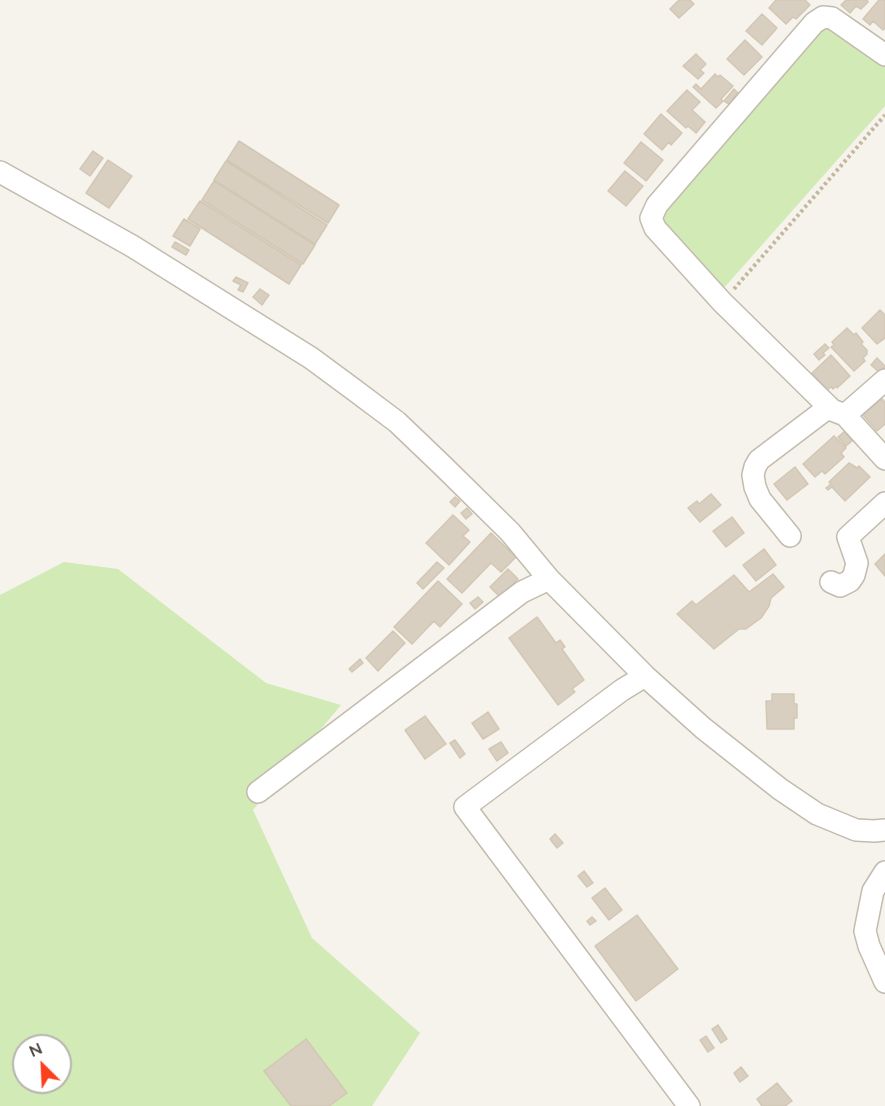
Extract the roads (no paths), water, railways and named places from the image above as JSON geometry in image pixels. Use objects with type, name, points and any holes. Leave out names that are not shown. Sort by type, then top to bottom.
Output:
[{"type":"street","points":[[885,55],[832,18],[823,17],[814,23],[657,205],[651,218],[655,228],[722,302],[885,459]]},
{"type":"street","points":[[0,172],[132,246],[311,358],[353,389],[397,422],[443,466],[510,532],[549,579],[645,676],[704,728],[780,789],[817,814],[856,830],[885,830]]},
{"type":"street","points":[[790,536],[760,499],[755,487],[753,475],[759,460],[885,380]]},
{"type":"street","points":[[831,582],[845,584],[854,575],[856,563],[848,537],[885,503]]},
{"type":"street","points":[[258,792],[522,592],[549,579]]},
{"type":"street","points":[[645,676],[622,690],[465,807],[689,1106]]},
{"type":"street","points":[[885,872],[873,891],[865,931],[868,946],[885,982]]}]
